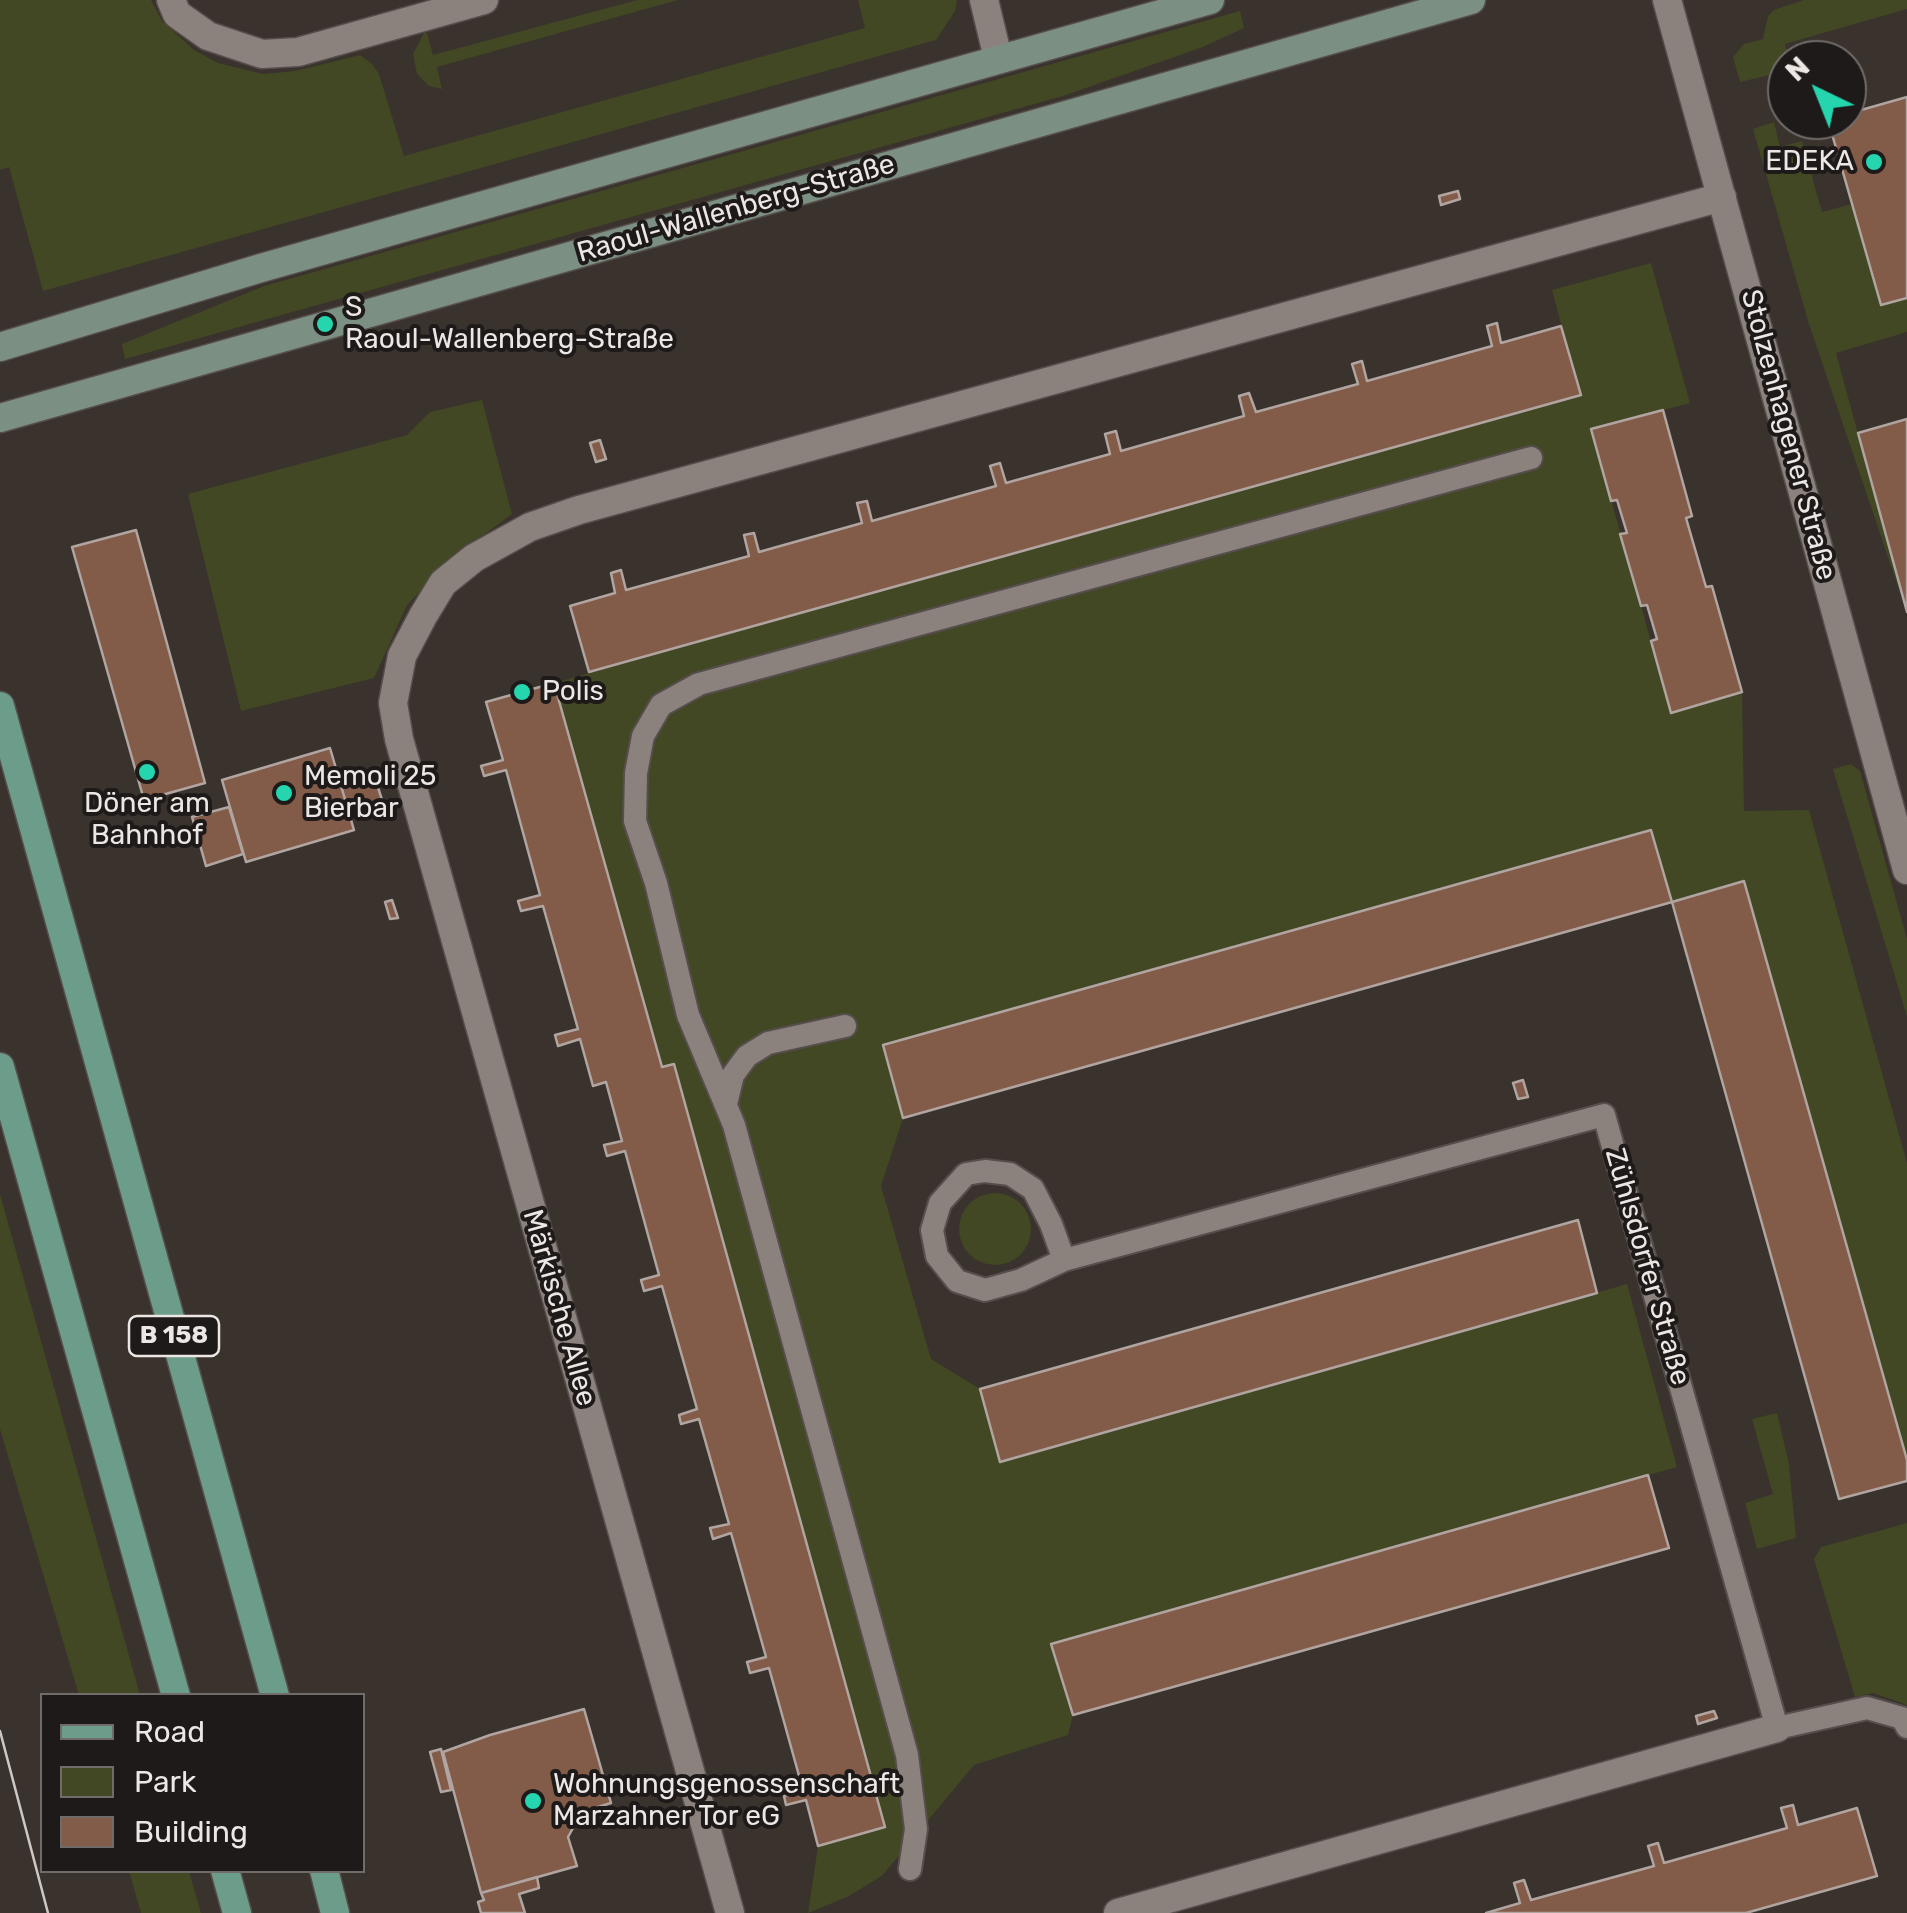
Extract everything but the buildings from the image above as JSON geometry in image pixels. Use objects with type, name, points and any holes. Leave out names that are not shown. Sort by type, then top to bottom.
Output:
[{"type":"main road","points":[[0,346],[280,262],[1210,0]]},
{"type":"main road","name":"Raoul-Wallenberg-Straße","points":[[0,418],[1471,0]]},
{"type":"main road","name":"B 158","points":[[0,706],[274,1693]]},
{"type":"main road","points":[[0,1068],[175,1693]]},
{"type":"main road","points":[[226,1873],[237,1913]]},
{"type":"main road","points":[[325,1873],[335,1913]]},
{"type":"street","points":[[172,0],[178,14],[208,36],[262,54],[298,52],[484,0]]},
{"type":"street","points":[[984,0],[998,58]]},
{"type":"street","name":"Stolzenhagener Straße","points":[[1667,0],[1907,870]]},
{"type":"street","name":"Märkische Allee","points":[[730,1913],[400,739],[393,702],[402,656],[443,584],[474,558],[530,527],[579,510],[1722,198]]},
{"type":"street","points":[[1118,1913],[1777,1728]]},
{"type":"lane","points":[[910,1869],[916,1829],[907,1755],[734,1125],[688,1015],[656,883],[635,822],[636,774],[643,736],[661,705],[700,684],[1531,458]]},
{"type":"lane","points":[[726,1104],[733,1075],[747,1056],[768,1042],[846,1026]]},
{"type":"lane","name":"Zühlsdorfer Straße","points":[[1064,1260],[1033,1189],[1010,1174],[966,1174],[940,1202],[932,1230],[937,1256],[957,1281],[985,1290],[1021,1280],[1064,1260],[1604,1115],[1777,1728]]},
{"type":"lane","points":[[1777,1728],[1867,1708],[1902,1718],[1907,1727]]},
{"type":"green space","points":[[0,0],[151,0],[162,21],[194,50],[218,63],[263,74],[295,71],[360,55],[379,74],[404,156],[865,28],[858,0],[957,0],[955,11],[936,40],[43,291],[9,167],[0,170]]},
{"type":"green space","points":[[637,0],[678,0],[437,67],[442,89],[429,86],[417,74],[413,54],[424,33],[433,55]]},
{"type":"green space","points":[[1804,0],[1907,0],[1907,9],[1799,40],[1767,40],[1767,76],[1740,82],[1733,57],[1744,44],[1763,39],[1768,16],[1774,10]]},
{"type":"green space","points":[[1240,11],[1244,28],[1203,47],[1063,96],[125,359],[122,344],[264,286]]},
{"type":"green space","points":[[1767,124],[1767,140],[1778,140],[1780,147],[1802,141],[1822,212],[1852,204],[1880,305],[1907,298],[1907,332],[1836,353],[1907,613],[1809,324],[1753,129]]},
{"type":"green space","points":[[1651,263],[1690,403],[1591,429],[1671,712],[1742,692],[1744,811],[1809,810],[1907,1163],[1907,1460],[1745,882],[1672,902],[1651,830],[883,1045],[903,1118],[881,1186],[931,1359],[980,1389],[1001,1461],[1627,1284],[1677,1467],[1052,1644],[1073,1715],[1068,1735],[974,1765],[882,1876],[847,1897],[808,1913],[818,1846],[673,1065],[662,1067],[554,683],[1580,395],[1552,290]]},
{"type":"green space","points":[[482,400],[512,514],[455,556],[407,605],[374,678],[241,711],[188,494],[407,435],[430,412]]},
{"type":"green space","points":[[1851,764],[1860,771],[1907,939],[1907,1017],[1833,769]]},
{"type":"green space","points":[[995,1193],[1009,1195],[1021,1203],[1029,1215],[1029,1243],[1021,1255],[1009,1263],[995,1265],[981,1263],[969,1255],[961,1243],[959,1229],[961,1215],[969,1203],[981,1195]]},
{"type":"green space","points":[[0,1194],[139,1693],[78,1693],[0,1429]]},
{"type":"green space","points":[[1777,1413],[1789,1464],[1796,1538],[1757,1549],[1745,1503],[1773,1494],[1752,1419]]},
{"type":"green space","points":[[1907,1523],[1907,1705],[1873,1693],[1855,1697],[1814,1559],[1821,1547]]},
{"type":"green space","points":[[130,1873],[190,1873],[201,1913],[141,1913]]},
{"type":"tram line","points":[[0,1731],[48,1913]]},
{"type":"place","name":"EDEKA","points":[[1874,162]]},
{"type":"place","name":"S Raoul-Wallenberg-Straße","points":[[325,324]]},
{"type":"place","name":"Polis","points":[[522,692]]},
{"type":"place","name":"Döner am Bahnhof","points":[[147,772]]},
{"type":"place","name":"Memoli 25 Bierbar","points":[[284,793]]},
{"type":"place","name":"Wohnungsgenossenschaft Marzahner Tor eG","points":[[533,1801]]}]
